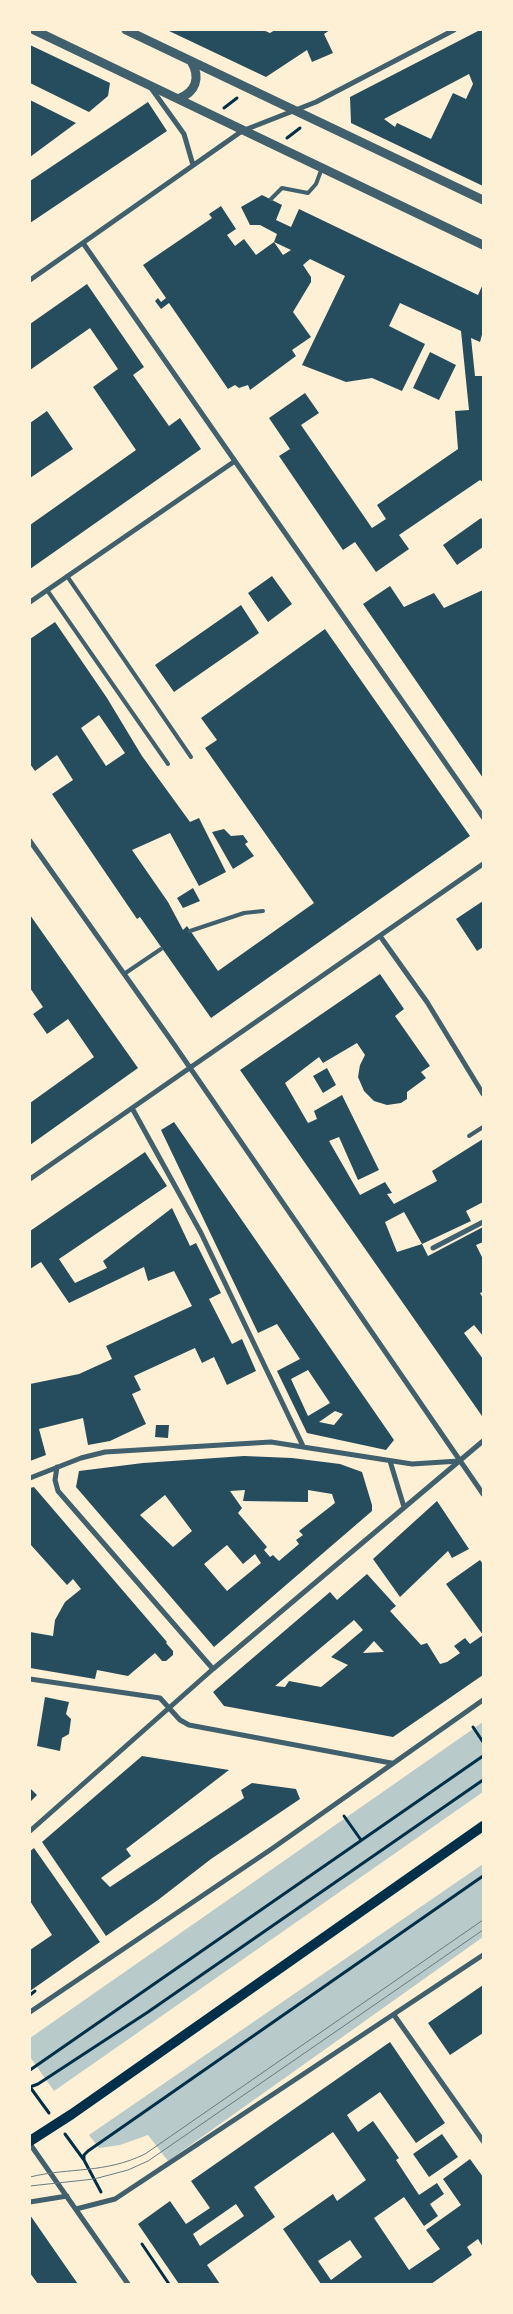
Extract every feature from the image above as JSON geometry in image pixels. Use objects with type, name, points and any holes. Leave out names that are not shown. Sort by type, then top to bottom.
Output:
[{"type":"main road","points":[[30,2142],[483,1826]]},
{"type":"street","points":[[34,30],[483,245]]},
{"type":"street","points":[[126,30],[483,200]]},
{"type":"street","points":[[30,280],[242,130],[316,102],[454,30]]},
{"type":"street","points":[[178,99],[191,93],[195,86],[196,69],[191,61]]},
{"type":"street","points":[[150,86],[184,134],[193,165]]},
{"type":"street","points":[[83,243],[483,817]]},
{"type":"street","points":[[30,602],[235,461]]},
{"type":"street","points":[[30,841],[190,1068],[483,1494]]},
{"type":"street","points":[[30,1179],[483,864]]},
{"type":"street","points":[[380,936],[427,1002],[483,1094]]},
{"type":"street","points":[[132,1108],[201,1232],[303,1446]]},
{"type":"street","points":[[433,1248],[483,1222]]},
{"type":"street","points":[[30,1831],[213,1669],[483,1441]]},
{"type":"street","points":[[30,1478],[104,1452],[254,1443],[303,1446],[412,1464],[460,1461]]},
{"type":"street","points":[[390,1461],[404,1508]]},
{"type":"street","points":[[57,1467],[55,1480],[58,1491],[213,1669]]},
{"type":"street","points":[[30,1679],[160,1698],[180,1720],[200,1728],[391,1763]]},
{"type":"street","points":[[30,2012],[274,1848],[391,1763],[483,1700]]},
{"type":"street","points":[[76,2209],[115,2199],[483,1955]]},
{"type":"street","points":[[394,2015],[483,2141]]},
{"type":"street","points":[[30,2142],[128,2284]]},
{"type":"street","points":[[30,2202],[67,2196]]},
{"type":"lane","points":[[271,199],[282,188],[308,192],[316,184],[322,168]]},
{"type":"lane","points":[[67,576],[191,757]]},
{"type":"lane","points":[[47,590],[168,764]]},
{"type":"lane","points":[[190,931],[244,913],[263,911]]},
{"type":"lane","points":[[124,974],[161,949]]},
{"type":"lane","points":[[469,1136],[483,1127]]},
{"type":"path","points":[[225,107],[238,98]]},
{"type":"path","points":[[286,138],[300,128]]},
{"type":"path","points":[[473,1727],[483,1742]]},
{"type":"path","points":[[30,2070],[483,1756]]},
{"type":"path","points":[[30,2087],[38,2084],[156,2006],[483,1780]]},
{"type":"path","points":[[344,1816],[361,1840]]},
{"type":"path","points":[[99,2187],[84,2160],[84,2155],[88,2151],[483,1876]]},
{"type":"path","points":[[30,1995],[35,1991]]},
{"type":"path","points":[[142,2244],[169,2284]]},
{"type":"shaded area","points":[[483,1722],[483,1792],[54,2091],[30,2057],[30,2038]]},
{"type":"shaded area","points":[[483,1864],[483,1937],[168,2161],[148,2135],[120,2145],[99,2148],[89,2135]]},
{"type":"building","points":[[167,30],[263,30],[270,33],[275,30],[330,30],[324,34],[333,53],[312,62],[307,50],[266,77]]},
{"type":"building","points":[[483,30],[483,186],[351,123],[350,97]],"holes":[[[469,74],[473,84],[466,99],[453,93],[431,139],[397,123],[395,127],[384,119]]]},
{"type":"building","points":[[30,45],[110,83],[108,96],[89,112],[30,83]]},
{"type":"building","points":[[30,100],[76,123],[30,157]]},
{"type":"building","points":[[148,102],[167,131],[30,223],[30,181]]},
{"type":"building","points":[[262,195],[282,205],[276,220],[291,227],[299,209],[478,295],[483,284],[483,331],[480,342],[471,338],[475,376],[483,376],[483,482],[480,480],[399,535],[409,549],[376,572],[355,542],[343,550],[279,456],[290,449],[269,418],[305,393],[319,413],[301,425],[372,528],[386,519],[377,505],[458,449],[455,411],[469,410],[461,331],[400,303],[389,326],[425,344],[402,391],[372,378],[346,382],[302,365],[345,276],[310,259],[303,265],[311,277],[311,282],[293,312],[311,337],[292,350],[296,356],[250,390],[248,385],[239,388],[235,385],[228,389],[169,303],[161,309],[155,301],[158,298],[161,302],[166,298],[143,265],[212,218],[209,214],[221,206],[236,229],[227,235],[235,246],[244,239],[256,255],[274,242],[277,234],[260,225],[250,225],[241,207]],"holes":[[[274,242],[291,250],[283,255]]]},
{"type":"building","points":[[87,284],[144,367],[133,375],[169,426],[180,418],[201,449],[30,569],[30,525],[136,450],[93,387],[118,369],[90,328],[30,370],[30,324]]},
{"type":"building","points":[[430,352],[456,365],[439,400],[413,388]]},
{"type":"building","points":[[47,411],[73,449],[30,478],[30,423]]},
{"type":"building","points":[[481,518],[483,521],[483,547],[457,565],[443,545]]},
{"type":"building","points":[[272,576],[292,604],[268,622],[248,593]]},
{"type":"building","points":[[390,586],[404,607],[434,593],[444,608],[483,590],[483,778],[363,604]]},
{"type":"building","points":[[241,605],[259,633],[174,692],[155,665]]},
{"type":"building","points":[[55,622],[107,698],[142,756],[190,822],[199,818],[226,872],[199,886],[170,833],[132,850],[168,902],[183,930],[187,926],[218,971],[314,903],[205,748],[217,740],[201,718],[325,629],[470,836],[211,1018],[140,917],[137,919],[52,794],[73,780],[57,755],[35,771],[30,764],[30,639]],"holes":[[[99,715],[125,753],[106,766],[81,728]]]},
{"type":"building","points":[[224,829],[231,836],[243,835],[248,842],[245,844],[254,856],[233,869],[212,832]]},
{"type":"building","points":[[193,888],[200,901],[183,908],[177,898]]},
{"type":"building","points":[[483,901],[483,947],[477,951],[456,919]]},
{"type":"building","points":[[30,915],[138,1068],[30,1145],[30,1103],[94,1057],[68,1019],[47,1034],[33,1014],[43,1007],[30,988]]},
{"type":"building","points":[[380,974],[404,1009],[395,1016],[430,1066],[421,1072],[426,1078],[407,1092],[407,1099],[401,1103],[387,1105],[374,1101],[364,1091],[358,1077],[360,1065],[365,1055],[357,1043],[323,1063],[319,1057],[285,1083],[308,1123],[317,1119],[314,1111],[342,1095],[379,1170],[358,1180],[339,1137],[329,1141],[360,1195],[385,1182],[392,1193],[387,1194],[394,1204],[437,1181],[432,1171],[483,1139],[483,1202],[466,1211],[471,1221],[422,1244],[428,1256],[483,1227],[483,1242],[476,1245],[483,1259],[483,1292],[480,1293],[483,1298],[483,1336],[474,1325],[464,1333],[483,1359],[482,1416],[240,1070]],"holes":[[[404,1212],[422,1244],[397,1252],[385,1222]]]},
{"type":"building","points":[[327,1068],[336,1085],[323,1093],[313,1076]]},
{"type":"building","points":[[174,1122],[394,1440],[386,1450],[307,1433],[277,1371],[300,1359],[277,1324],[258,1333],[161,1130]],"holes":[[[308,1370],[330,1403],[308,1416],[291,1379]],[[335,1411],[343,1414],[334,1425],[319,1422]]]},
{"type":"building","points":[[145,1152],[167,1186],[59,1259],[75,1283],[107,1268],[103,1261],[172,1208],[190,1246],[196,1243],[221,1293],[209,1299],[232,1344],[242,1339],[256,1371],[227,1385],[214,1357],[202,1363],[195,1348],[134,1376],[141,1390],[132,1394],[146,1424],[110,1441],[88,1445],[83,1418],[39,1429],[46,1455],[30,1461],[30,1384],[79,1374],[112,1359],[106,1346],[192,1306],[174,1271],[148,1281],[144,1267],[69,1303],[41,1262],[30,1269],[30,1231]]},
{"type":"building","points":[[156,1425],[169,1425],[168,1438],[155,1437]]},
{"type":"building","points":[[244,1456],[292,1458],[340,1464],[362,1472],[372,1511],[214,1647],[76,1487],[79,1471],[143,1463]],"holes":[[[245,1490],[243,1501],[308,1502],[308,1490],[332,1494],[335,1503],[299,1531],[303,1535],[296,1540],[299,1544],[279,1561],[273,1555],[270,1557],[264,1550],[267,1547],[238,1513],[242,1508],[230,1491]],[[165,1495],[192,1531],[173,1547],[140,1515]],[[227,1545],[243,1564],[255,1554],[261,1563],[227,1591],[204,1564]]]},
{"type":"building","points":[[34,1487],[167,1642],[173,1651],[173,1655],[166,1661],[162,1661],[155,1653],[128,1676],[97,1670],[95,1679],[30,1668],[30,1632],[53,1636],[55,1620],[65,1602],[81,1589],[73,1579],[67,1585],[30,1544],[30,1488]]},
{"type":"building","points":[[437,1501],[469,1549],[452,1558],[448,1551],[400,1597],[373,1559]]},
{"type":"building","points":[[480,1560],[483,1564],[483,1635],[446,1584]]},
{"type":"building","points":[[367,1574],[396,1606],[390,1611],[421,1645],[427,1643],[440,1664],[447,1662],[460,1653],[454,1646],[465,1638],[470,1644],[483,1635],[483,1675],[393,1737],[224,1706],[213,1692],[330,1592],[337,1600]],"holes":[[[354,1620],[363,1630],[331,1657],[348,1665],[321,1687],[289,1681],[285,1687],[275,1686]],[[374,1641],[384,1652],[363,1653]]]},
{"type":"building","points":[[45,1697],[69,1702],[66,1714],[71,1719],[69,1734],[62,1738],[60,1751],[37,1746]]},
{"type":"building","points":[[142,1756],[229,1770],[126,1849],[131,1856],[101,1878],[110,1887],[244,1798],[241,1790],[252,1783],[296,1789],[300,1799],[211,1859],[158,1900],[106,1936],[42,1842]]},
{"type":"building","points":[[30,1788],[37,1795],[30,1802]]},
{"type":"building","points":[[34,1848],[100,1942],[30,1991],[30,1950],[52,1935],[30,1901],[30,1851]]},
{"type":"building","points":[[483,1985],[483,2033],[450,2055],[428,2023]]},
{"type":"building","points":[[390,2042],[445,2123],[416,2143],[380,2092],[347,2115],[358,2132],[373,2121],[399,2158],[396,2160],[419,2195],[437,2183],[444,2194],[430,2204],[438,2216],[424,2226],[404,2197],[374,2218],[409,2270],[440,2249],[426,2230],[461,2205],[443,2179],[470,2159],[483,2177],[483,2247],[478,2239],[467,2247],[472,2255],[431,2284],[321,2284],[283,2229],[333,2194],[337,2201],[366,2180],[333,2132],[254,2187],[275,2217],[207,2265],[220,2284],[179,2284],[138,2224],[170,2201],[186,2224],[210,2208],[191,2181]],"holes":[[[236,2204],[244,2216],[200,2246],[193,2234]],[[350,2240],[362,2257],[331,2280],[318,2261]]]},
{"type":"building","points":[[442,2134],[458,2157],[429,2177],[413,2154]]},
{"type":"building","points":[[30,2215],[78,2284],[38,2284],[30,2273]]},
{"type":"tram line","points":[[30,2177],[116,2165],[145,2154],[483,1920]]},
{"type":"tram line","points":[[30,2186],[94,2179],[128,2170],[148,2161],[483,1930]]}]
